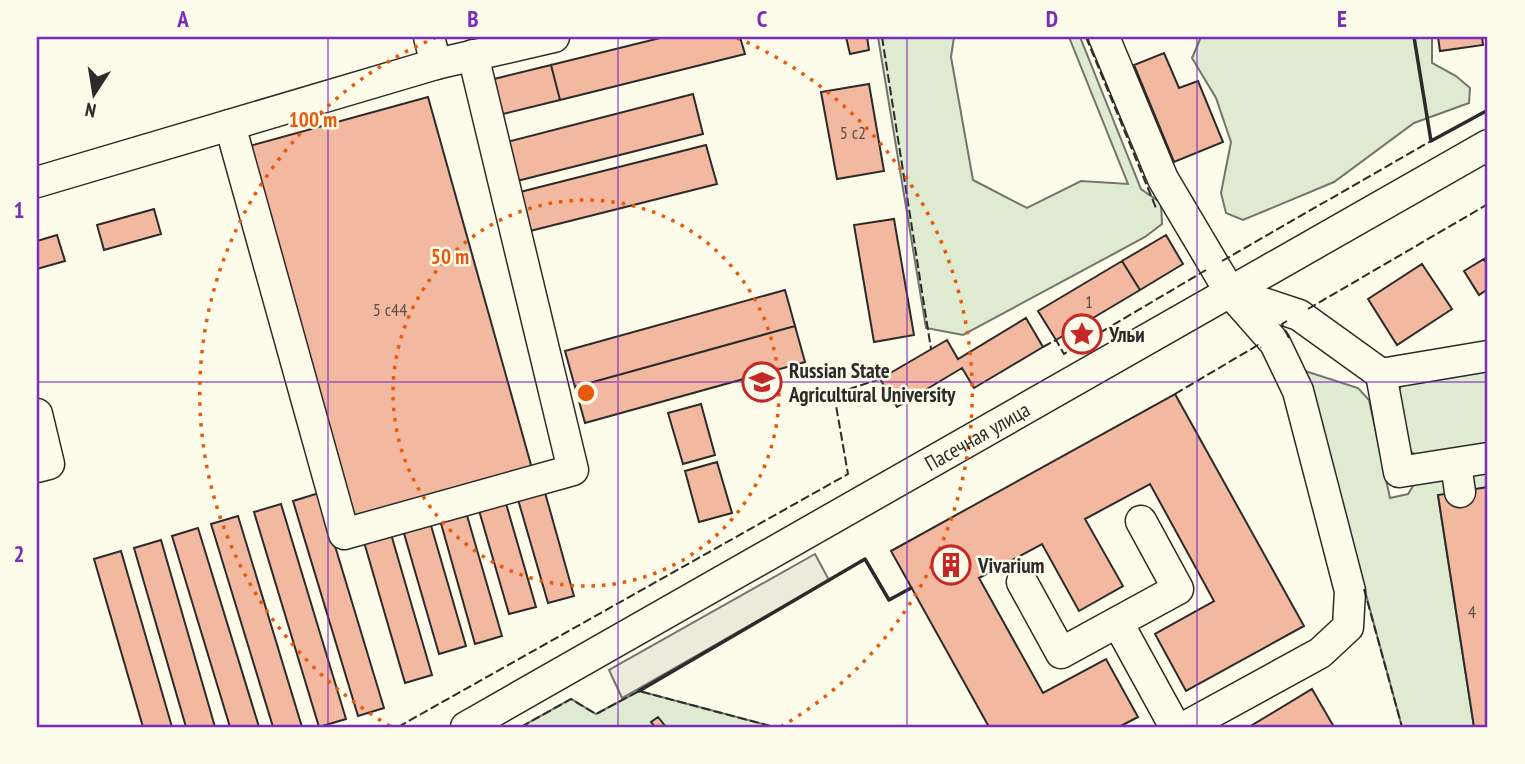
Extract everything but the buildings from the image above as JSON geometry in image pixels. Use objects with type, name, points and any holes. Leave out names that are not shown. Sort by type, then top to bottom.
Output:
[{"type":"street","points":[[37,182],[230,125],[433,51],[473,55],[554,37]]},
{"type":"street","points":[[1104,37],[1163,179],[1230,292],[1275,343],[1298,391],[1350,591],[1348,627],[1320,653],[1185,727]]},
{"type":"street","points":[[230,125],[344,534],[573,470],[473,55]]},
{"type":"street","name":"Пасечная улица","points":[[466,727],[1488,145]]},
{"type":"street","points":[[1230,292],[1299,315],[1381,374],[1399,472],[1458,478],[1488,458]]},
{"type":"street","points":[[1381,374],[1488,356]]},
{"type":"street","points":[[37,414],[49,464],[37,467]]},
{"type":"street","points":[[1022,582],[1061,653],[1178,589],[1141,521]]},
{"type":"street","points":[[1118,623],[1175,727]]},
{"type":"green space","points":[[878,37],[954,37],[951,57],[973,180],[1027,208],[1081,181],[1128,184],[1069,37],[1080,37],[1141,189],[1161,203],[1162,224],[1145,237],[963,335],[926,328]]},
{"type":"green space","points":[[1201,37],[1432,37],[1432,63],[1456,76],[1470,88],[1469,103],[1414,123],[1334,182],[1243,220],[1226,213],[1221,193],[1231,142],[1216,98],[1192,58]]},
{"type":"green space","points":[[1488,368],[1488,446],[1418,456],[1405,448],[1396,396],[1402,384]]},
{"type":"green space","points":[[1305,371],[1358,388],[1369,400],[1390,498],[1408,494],[1418,478],[1441,473],[1454,493],[1438,496],[1474,727],[1402,727]]},
{"type":"green space","points":[[1488,463],[1488,487],[1469,491],[1468,467]]},
{"type":"green space","points":[[639,691],[774,727],[521,727],[571,699],[596,714]]},
{"type":"shaded area","points":[[815,554],[829,580],[622,698],[609,670]]},
{"type":"fence","points":[[882,37],[931,349]]},
{"type":"fence","points":[[1086,37],[1156,208]]},
{"type":"fence","points":[[1222,261],[1431,141]]},
{"type":"fence","points":[[1308,309],[1488,204]]},
{"type":"fence","points":[[1043,347],[1056,340],[1064,354],[1206,270]]},
{"type":"fence","points":[[1287,321],[1282,324],[1289,338]]},
{"type":"fence","points":[[1175,394],[1258,345],[1261,348]]},
{"type":"fence","points":[[398,727],[848,474],[834,394],[880,379]]},
{"type":"fence","points":[[1364,589],[1402,727]]},
{"type":"fence","points":[[521,727],[571,699],[596,714],[639,691],[774,727]]},
{"type":"wall","points":[[1414,37],[1431,141],[1488,110]]},
{"type":"wall","points":[[639,691],[865,559],[889,600],[911,588]]},
{"type":"place","name":"Ульи","points":[[1082,334]]},
{"type":"place","name":"Russian State Agricultural University","points":[[762,382]]},
{"type":"place","name":"Vivarium","points":[[951,565]]}]
